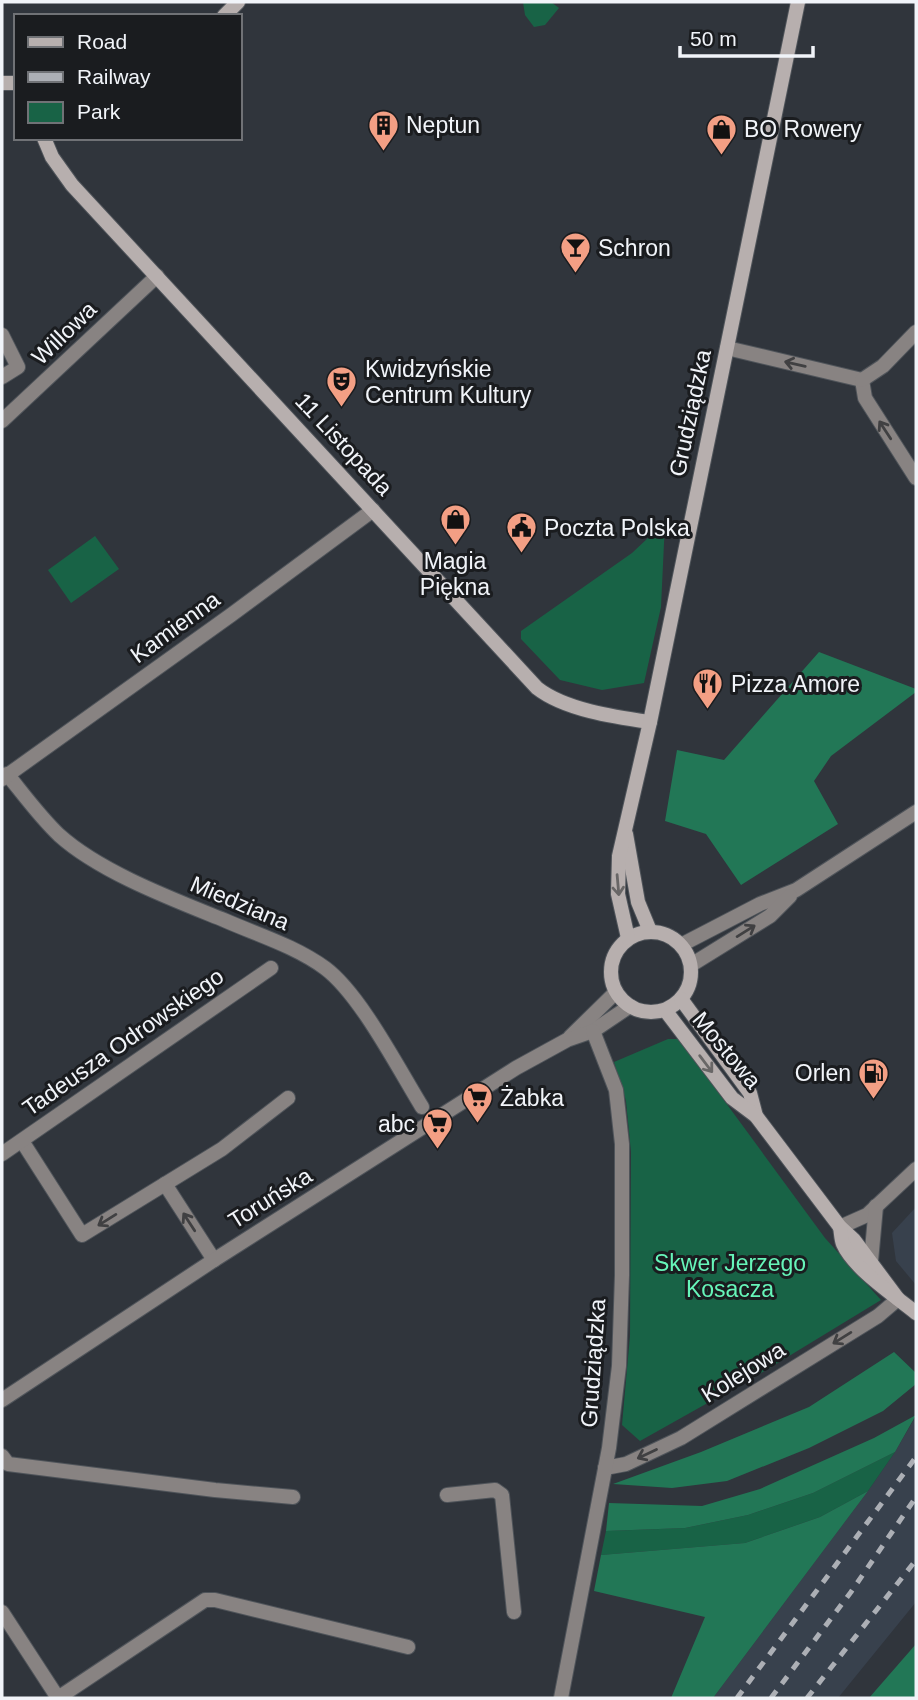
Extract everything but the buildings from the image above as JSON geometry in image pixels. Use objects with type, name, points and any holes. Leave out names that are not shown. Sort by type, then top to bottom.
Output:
[{"type":"street","name":"Grudziądzka","points":[[628,938],[618,894],[619,856],[650,722],[798,2]]},
{"type":"street","name":"11 Listopada","points":[[45,140],[52,157],[72,185],[537,688],[550,698],[568,705],[650,722]]},
{"type":"street","name":"Willowa","points":[[2,421],[157,275]]},
{"type":"street","points":[[727,348],[862,380],[883,366],[916,332]]},
{"type":"street","points":[[2,335],[18,367],[2,377]]},
{"type":"street","points":[[862,380],[865,398],[916,478]]},
{"type":"street","name":"Kamienna","points":[[5,776],[373,510]]},
{"type":"street","name":"Miedziana","points":[[5,776],[59,834],[77,849],[173,900],[297,951],[326,969],[363,1012],[422,1107]]},
{"type":"street","points":[[691,965],[769,916],[796,890],[916,812]]},
{"type":"street","name":"Grudziądzka","points":[[625,833],[638,902],[650,931]]},
{"type":"street","points":[[681,944],[760,904],[796,890]]},
{"type":"street","points":[[650,931],[662,932],[681,944],[691,965],[688,989],[681,999],[665,1010],[653,1012],[630,1006],[616,992],[611,968],[613,957],[628,938],[650,931]]},
{"type":"street","name":"Tadeusza Odrowskiego","points":[[2,1154],[271,968]]},
{"type":"street","name":"Toruńska","points":[[567,1040],[616,992]]},
{"type":"street","name":"Mostowa","points":[[681,999],[750,1093],[756,1116]]},
{"type":"street","name":"Toruńska","points":[[2,1399],[516,1068],[567,1040],[593,1031],[630,1006]]},
{"type":"street","name":"Mostowa","points":[[665,1010],[732,1098],[756,1116],[898,1299]]},
{"type":"street","name":"Grudziądzka","points":[[561,1698],[605,1468],[619,1366],[622,1144],[616,1090],[593,1031]]},
{"type":"street","points":[[22,1141],[82,1235],[222,1149],[288,1098]]},
{"type":"street","points":[[840,1227],[867,1215],[916,1169]]},
{"type":"street","points":[[165,1184],[214,1260]]},
{"type":"street","points":[[871,1261],[876,1206]]},
{"type":"street","name":"Mostowa","points":[[840,1227],[844,1245],[864,1270],[916,1313]]},
{"type":"street","name":"Kolejowa","points":[[605,1468],[626,1464],[681,1438],[878,1315],[898,1299]]},
{"type":"street","points":[[2,1456],[8,1464],[292,1497]]},
{"type":"street","points":[[447,1494],[495,1490],[502,1496],[514,1612]]},
{"type":"street","points":[[2,1612],[58,1698],[205,1600],[215,1600],[408,1647]]},
{"type":"shaded area","points":[[916,1207],[916,1285],[896,1261],[892,1233]]},
{"type":"shaded area","points":[[916,1416],[916,1602],[838,1698],[713,1698],[868,1491]]},
{"type":"green space","points":[[523,2],[551,2],[559,8],[545,25],[534,27],[525,15]]},
{"type":"green space","points":[[665,522],[661,607],[644,683],[602,690],[560,680],[521,639],[521,631],[632,553]]},
{"type":"green space","points":[[95,536],[119,569],[71,603],[48,570]]},
{"type":"green space","points":[[819,652],[916,689],[916,692],[831,756],[814,781],[838,824],[741,885],[706,834],[665,821],[677,750],[724,760]]},
{"type":"green space","name":"Skwer Jerzego Kosacza","points":[[668,1039],[679,1039],[825,1238],[881,1300],[761,1373],[640,1441],[622,1425],[630,1336],[631,1152],[626,1101],[614,1062]]},
{"type":"green space","points":[[894,1352],[916,1373],[916,1384],[883,1411],[809,1448],[727,1481],[672,1488],[613,1484],[701,1452],[809,1407]]},
{"type":"green space","points":[[916,1415],[895,1452],[813,1493],[748,1515],[685,1528],[606,1531],[609,1503],[702,1506],[760,1489],[874,1438]]},
{"type":"green space","points":[[895,1452],[868,1491],[820,1517],[745,1543],[601,1555],[606,1531],[685,1528],[748,1515],[813,1493]]},
{"type":"green space","points":[[868,1491],[713,1698],[671,1698],[705,1617],[594,1591],[601,1555],[745,1543],[820,1517]]},
{"type":"green space","points":[[916,1644],[916,1698],[869,1698]]},
{"type":"railway","points":[[737,1698],[916,1457]]},
{"type":"railway","points":[[771,1698],[851,1592],[916,1497]]},
{"type":"railway","points":[[807,1698],[916,1560]]},
{"type":"place","name":"Neptun","points":[[383,152]]},
{"type":"place","name":"BO Rowery","points":[[721,156]]},
{"type":"place","name":"Schron","points":[[575,275]]},
{"type":"place","name":"Kwidzyńskie Centrum Kultury","points":[[342,409]]},
{"type":"place","name":"Magia Piękna","points":[[455,547]]},
{"type":"place","name":"Poczta Polska","points":[[521,555]]},
{"type":"place","name":"Pizza Amore","points":[[708,711]]},
{"type":"place","name":"Orlen","points":[[874,1100]]},
{"type":"place","name":"Żabka","points":[[477,1125]]},
{"type":"place","name":"abc","points":[[438,1151]]}]
